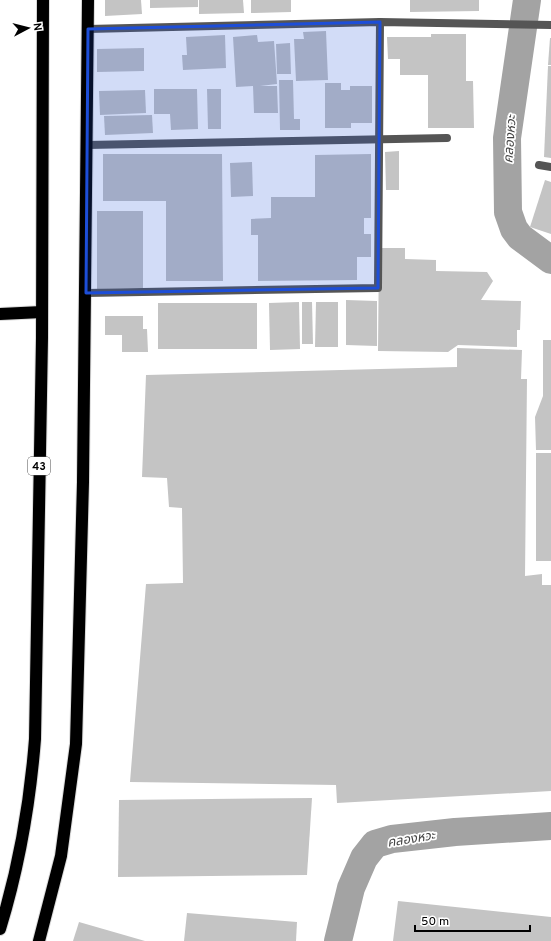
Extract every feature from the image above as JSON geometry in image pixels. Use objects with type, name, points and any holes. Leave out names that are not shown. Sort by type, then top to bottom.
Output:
[{"type":"highway","name":"43","points":[[0,929],[22,840],[36,739],[42,312],[43,0]]},
{"type":"highway","points":[[39,941],[61,856],[76,744],[86,293],[88,0]]},
{"type":"highway","points":[[0,314],[42,312]]},
{"type":"street","points":[[88,29],[380,22],[551,25]]},
{"type":"street","points":[[86,293],[378,288],[380,22]]},
{"type":"street","points":[[87,145],[380,138],[447,138]]},
{"type":"street","points":[[540,165],[551,167]]},
{"type":"highlighted area","points":[[380,22],[378,288],[86,293],[88,29]]},
{"type":"building","points":[[105,0],[141,0],[142,14],[105,16]]},
{"type":"building","points":[[150,0],[198,0],[198,7],[150,8]]},
{"type":"building","points":[[199,0],[243,0],[244,13],[199,14]]},
{"type":"building","points":[[251,0],[291,0],[291,12],[251,13]]},
{"type":"building","points":[[410,0],[479,0],[479,11],[410,12]]},
{"type":"building","points":[[326,31],[328,80],[296,81],[294,39],[304,39],[303,32]]},
{"type":"building","points":[[431,34],[466,34],[466,81],[473,81],[474,128],[428,128],[428,75],[400,75],[400,59],[388,59],[387,37],[431,37]]},
{"type":"building","points":[[225,35],[226,68],[183,70],[182,55],[187,55],[186,37]]},
{"type":"building","points":[[257,35],[258,42],[274,41],[277,84],[260,86],[277,86],[278,113],[254,113],[253,86],[236,87],[233,37]]},
{"type":"building","points":[[550,38],[551,65],[548,65]]},
{"type":"building","points":[[290,43],[291,74],[277,74],[276,44]]},
{"type":"building","points":[[144,48],[144,71],[97,72],[97,49]]},
{"type":"building","points":[[548,66],[551,66],[551,158],[544,157]]},
{"type":"building","points":[[279,80],[293,80],[294,119],[300,119],[300,130],[280,130]]},
{"type":"building","points":[[325,83],[341,83],[341,90],[350,90],[350,86],[372,86],[372,123],[351,123],[351,128],[325,128]]},
{"type":"building","points":[[154,89],[197,89],[198,129],[171,130],[170,114],[154,114]]},
{"type":"building","points":[[207,89],[221,89],[221,129],[208,129]]},
{"type":"building","points":[[145,90],[146,113],[100,115],[99,91]]},
{"type":"building","points":[[152,115],[153,133],[105,135],[104,116]]},
{"type":"building","points":[[399,151],[399,190],[386,190],[385,152]]},
{"type":"building","points":[[103,154],[222,154],[223,281],[166,281],[166,201],[103,201]]},
{"type":"building","points":[[371,154],[371,218],[364,218],[364,234],[371,234],[371,257],[357,257],[357,280],[258,281],[258,235],[251,235],[251,219],[271,218],[271,197],[315,197],[315,155]]},
{"type":"building","points":[[252,162],[253,196],[231,197],[230,163]]},
{"type":"building","points":[[545,180],[551,182],[551,234],[530,227]]},
{"type":"building","points":[[97,211],[143,211],[143,288],[97,289]]},
{"type":"building","points":[[379,248],[405,248],[405,259],[436,260],[436,271],[487,272],[493,281],[481,300],[521,301],[520,330],[517,330],[517,347],[458,345],[448,352],[378,351]]},
{"type":"building","points":[[346,300],[377,301],[377,346],[346,345]]},
{"type":"building","points":[[299,302],[300,349],[270,350],[269,303]]},
{"type":"building","points":[[302,302],[312,302],[313,344],[302,344]]},
{"type":"building","points":[[316,302],[338,302],[338,347],[315,347]]},
{"type":"building","points":[[158,303],[257,303],[257,349],[158,349]]},
{"type":"building","points":[[105,316],[143,316],[143,329],[147,329],[148,352],[122,352],[122,335],[105,335]]},
{"type":"building","points":[[543,340],[551,340],[551,450],[536,450],[535,417],[543,396]]},
{"type":"building","points":[[457,348],[522,350],[521,379],[527,379],[525,576],[542,574],[542,585],[551,585],[551,791],[337,803],[336,785],[130,782],[146,584],[183,583],[182,508],[169,507],[167,478],[142,477],[146,375],[457,367]]},
{"type":"building","points":[[536,453],[551,453],[551,561],[536,561]]},
{"type":"building","points":[[312,798],[307,875],[118,877],[119,800]]},
{"type":"building","points":[[398,901],[551,917],[551,941],[393,941]]},
{"type":"building","points":[[187,913],[297,922],[296,941],[184,941]]},
{"type":"building","points":[[79,922],[145,941],[73,941]]},
{"type":"waterway","name":"คลองหวะ","points":[[527,0],[507,138],[508,212],[514,229],[520,237],[551,260]]},
{"type":"waterway","name":"คลองหวะ","points":[[338,941],[351,888],[364,858],[375,844],[392,839],[455,832],[551,826]]}]
